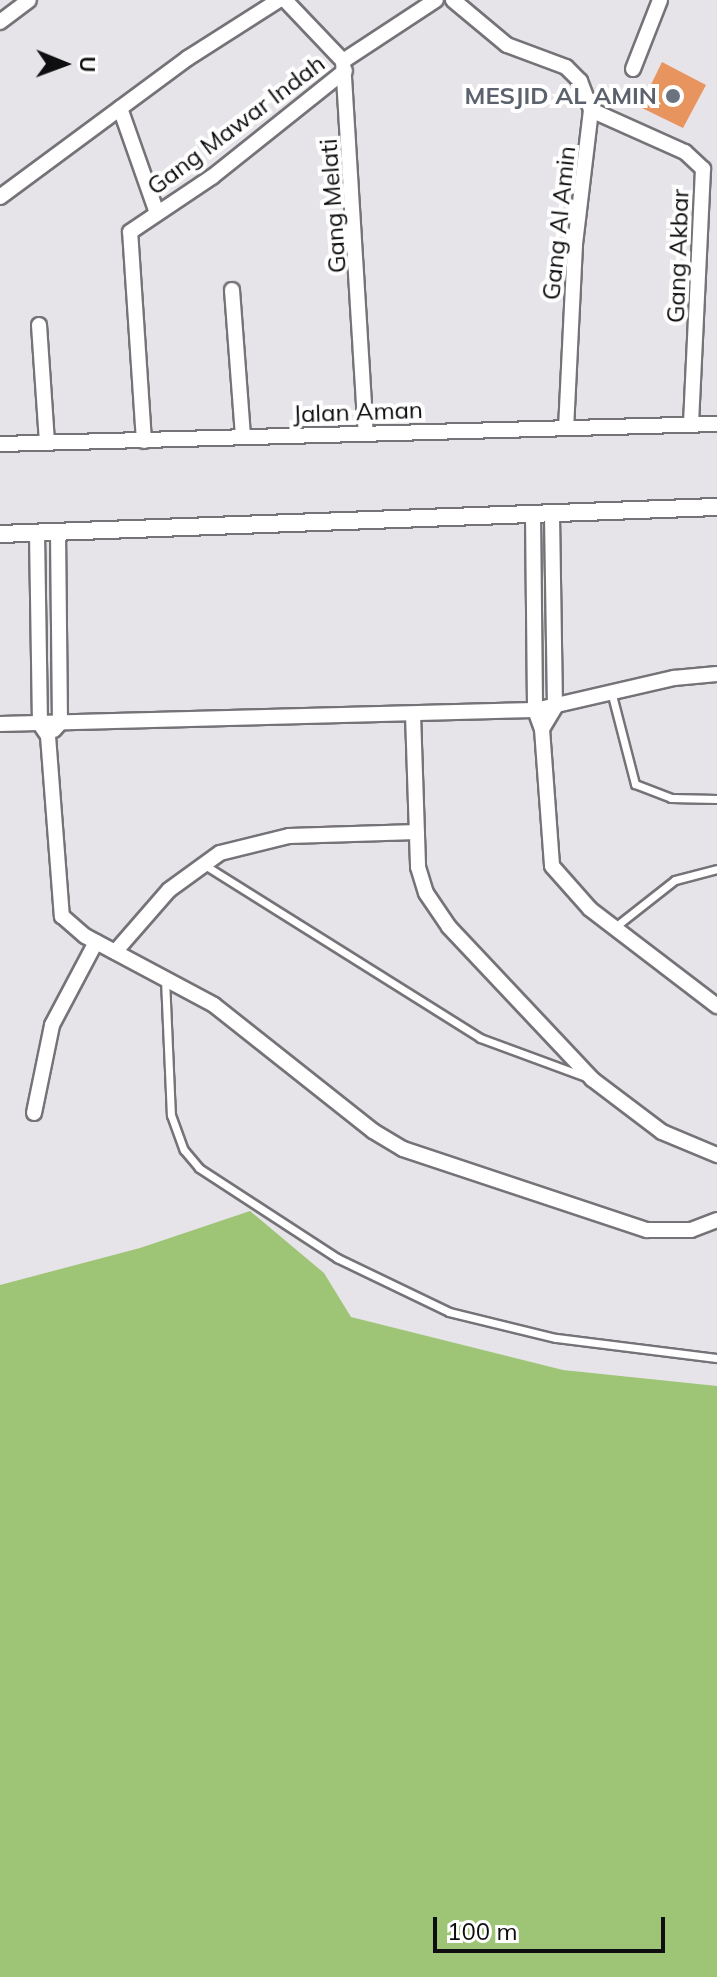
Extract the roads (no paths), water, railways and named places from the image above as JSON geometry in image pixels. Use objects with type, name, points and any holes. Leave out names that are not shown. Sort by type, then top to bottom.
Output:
[{"type":"street","points":[[0,22],[29,0]]},
{"type":"street","points":[[0,197],[120,108],[282,0],[344,66]]},
{"type":"street","name":"Gang Mawar Indah","points":[[144,441],[129,245],[136,224],[212,177],[344,66],[436,0]]},
{"type":"street","points":[[453,0],[507,45],[566,67],[580,81],[591,110]]},
{"type":"street","points":[[633,69],[660,0]]},
{"type":"street","name":"Gang Melati","points":[[344,66],[366,433]]},
{"type":"street","points":[[120,108],[157,213]]},
{"type":"street","name":"Gang Akbar","points":[[591,110],[685,152],[703,169],[691,425]]},
{"type":"street","name":"Gang Al Amin","points":[[566,428],[575,245],[591,110]]},
{"type":"street","points":[[232,290],[243,437]]},
{"type":"street","points":[[39,325],[47,442]]},
{"type":"street","name":"Jalan Aman","points":[[0,444],[717,424]]},
{"type":"street","points":[[0,534],[717,507]]},
{"type":"street","points":[[542,729],[555,707],[552,513]]},
{"type":"street","points":[[533,514],[535,710],[542,729],[552,866],[613,929],[717,1006]]},
{"type":"street","points":[[58,532],[60,723]]},
{"type":"street","points":[[37,533],[44,730],[62,916],[96,942],[214,1005],[373,1131],[415,1154],[647,1230],[691,1230],[717,1220]]},
{"type":"street","points":[[0,724],[44,730],[60,723],[535,710],[612,695],[674,678],[717,674]]},
{"type":"street","points":[[413,714],[418,867],[426,893],[449,927],[592,1079],[662,1132],[717,1155]]},
{"type":"street","points":[[115,952],[169,890],[203,864],[249,843],[289,836],[417,832]]},
{"type":"street","points":[[34,1113],[52,1025],[96,942]]},
{"type":"lane","points":[[612,695],[635,784],[671,798],[717,799]]},
{"type":"lane","points":[[203,864],[480,1038],[592,1079]]},
{"type":"lane","points":[[613,929],[675,880],[717,869]]},
{"type":"lane","points":[[165,979],[171,1115],[184,1150],[199,1168],[337,1258],[449,1312],[556,1338],[717,1358]]},
{"type":"place","name":"MESJID AL AMIN","points":[[673,96]]}]
